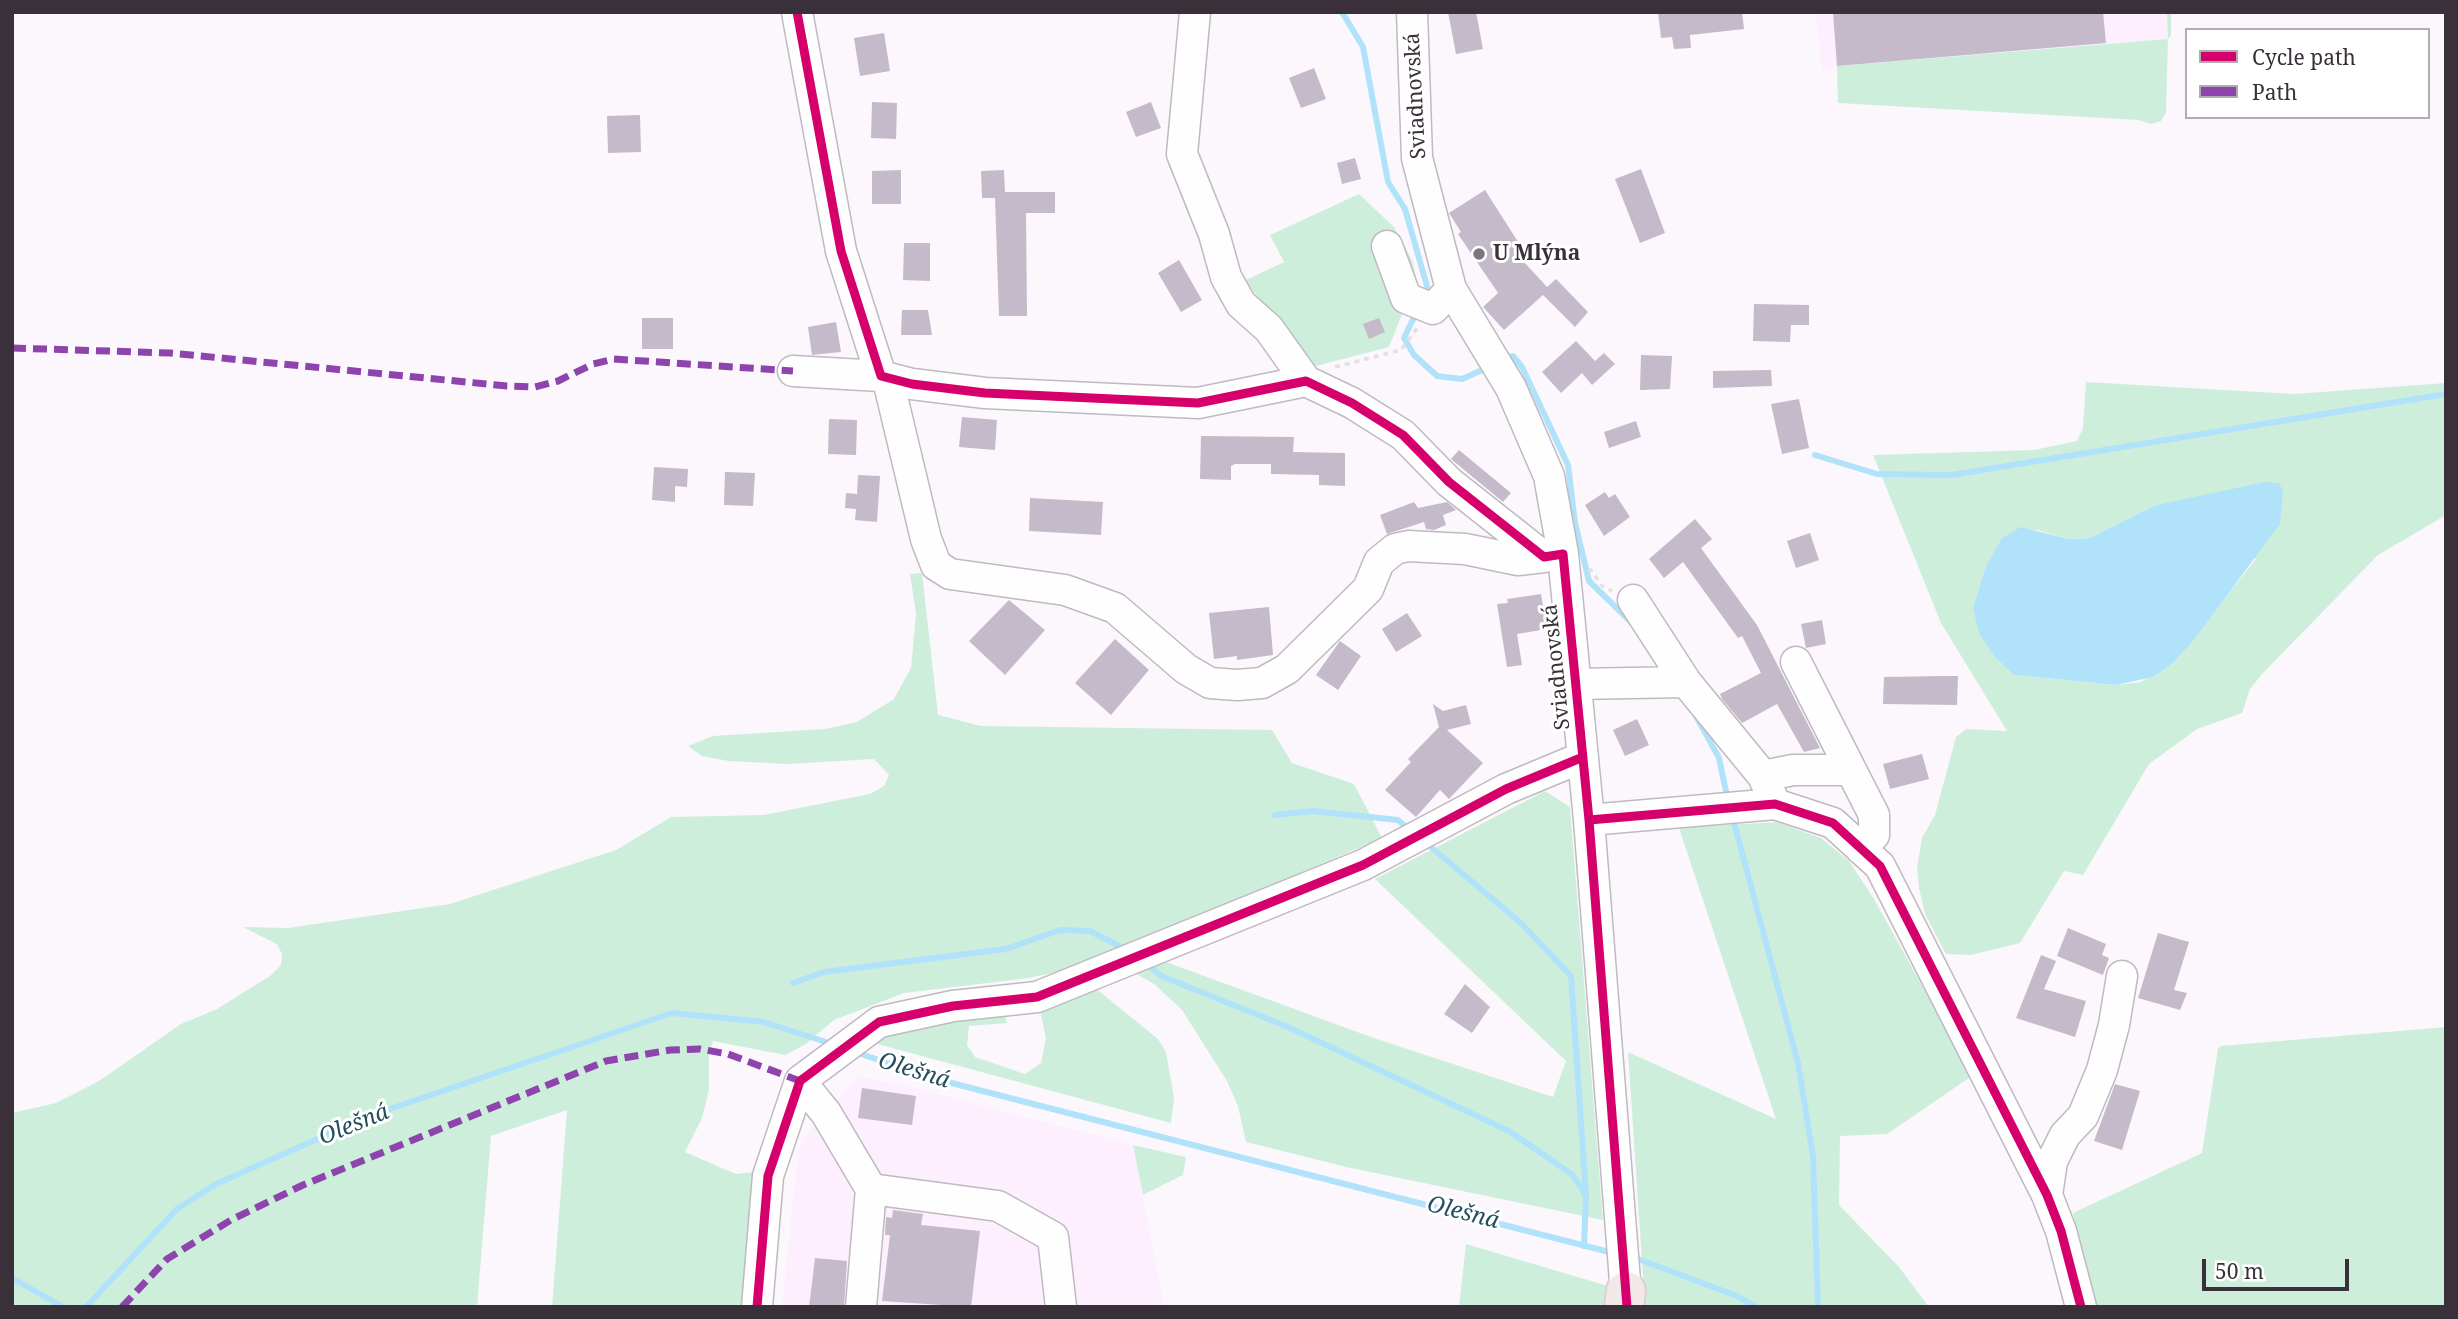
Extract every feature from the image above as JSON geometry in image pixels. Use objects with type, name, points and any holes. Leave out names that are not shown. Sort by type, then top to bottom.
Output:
[{"type":"street","points":[[797,12],[841,251],[885,378],[926,540],[936,565],[950,573],[1065,590],[1115,608],[1186,669],[1210,683],[1237,685],[1262,683],[1287,668],[1368,589],[1379,562],[1395,549],[1408,546],[1465,549],[1518,560],[1554,555]]},
{"type":"street","points":[[1195,12],[1182,153],[1231,286],[1241,304],[1269,329],[1291,356],[1352,403],[1403,435],[1449,482],[1554,555]]},
{"type":"street","name":"Sviadnovská","points":[[1412,12],[1417,158],[1451,289],[1511,388],[1549,476],[1554,555],[1575,684],[1589,820],[1626,1302]]},
{"type":"street","points":[[1387,246],[1406,298],[1433,309],[1451,289]]},
{"type":"street","points":[[793,371],[885,378],[985,393],[1198,403],[1315,375]]},
{"type":"street","points":[[1633,600],[1678,682],[1763,776]]},
{"type":"street","points":[[1796,662],[1874,815],[1874,835],[1861,849]]},
{"type":"street","points":[[1575,684],[1678,682]]},
{"type":"street","points":[[757,1307],[768,1176],[800,1082],[879,1022],[953,1006],[1037,997],[1048,993],[1363,865],[1506,789],[1583,757]]},
{"type":"street","points":[[1763,776],[1793,771],[1851,770]]},
{"type":"street","points":[[1749,807],[1763,776]]},
{"type":"street","points":[[1589,820],[1749,807],[1833,823],[1880,866],[2047,1195],[2061,1231],[2081,1307]]},
{"type":"street","points":[[2047,1195],[2052,1161],[2065,1135],[2083,1116],[2102,1070],[2115,1025],[2122,976]]},
{"type":"street","points":[[800,1082],[826,1113],[871,1189],[861,1307]]},
{"type":"street","points":[[2012,1128],[2036,1135],[2065,1135]]},
{"type":"street","points":[[871,1189],[998,1206],[1053,1237],[1061,1307]]},
{"type":"path","points":[[1315,375],[1401,350],[1409,340]]},
{"type":"shaded area","points":[[1816,12],[2167,12],[2168,39],[1837,66],[1822,71]]},
{"type":"shaded area","points":[[858,1076],[1133,1145],[1164,1307],[782,1307],[798,1154],[804,1138]]},
{"type":"green space","points":[[2167,12],[2171,12],[2171,36],[2168,39]]},
{"type":"green space","points":[[2168,39],[2166,113],[2161,121],[2151,124],[2139,120],[1838,103],[1837,66]]},
{"type":"green space","points":[[1359,194],[1394,227],[1413,262],[1419,294],[1403,312],[1389,347],[1316,366],[1298,357],[1246,280],[1284,262],[1270,235]]},
{"type":"green space","points":[[2086,382],[2294,394],[2446,383],[2446,515],[2378,555],[2263,673],[2250,689],[2242,713],[2197,729],[2149,764],[2083,875],[2064,871],[2020,943],[1971,955],[1946,954],[1925,914],[1919,888],[1917,868],[1922,838],[1935,815],[1956,737],[1966,729],[2007,731],[1941,623],[1873,455],[2034,450],[2077,441],[2083,428]],"holes":[[[2190,499],[2256,559],[2173,663],[2141,682],[2116,685],[2014,675],[1973,608],[1985,568],[2001,539],[2037,530],[2069,539],[2090,538],[2156,505]]]},
{"type":"green space","points":[[922,573],[938,715],[981,726],[1272,730],[1292,763],[1354,784],[1382,838],[1083,966],[1029,978],[904,993],[834,1020],[806,1044],[785,1055],[713,1041],[709,1055],[709,1090],[702,1118],[685,1152],[736,1174],[755,1172],[745,1307],[552,1307],[567,1110],[491,1136],[477,1307],[12,1307],[12,1113],[56,1103],[99,1081],[181,1024],[217,1009],[270,976],[281,965],[282,954],[277,944],[243,927],[288,928],[450,904],[616,850],[671,817],[764,815],[870,794],[884,786],[889,775],[874,759],[786,764],[729,761],[702,756],[688,746],[713,736],[825,729],[857,722],[894,699],[911,668],[916,614],[910,574]]},
{"type":"green space","points":[[1545,791],[1570,807],[1603,1220],[1346,1167],[1246,1142],[1238,1106],[1227,1081],[1182,1010],[1154,984],[1135,973],[1166,962],[1371,1037],[1553,1097],[1566,1061],[1375,879]]},
{"type":"green space","points":[[1777,822],[1821,838],[1849,861],[1874,899],[1972,1076],[1887,1134],[1840,1136],[1839,1205],[1899,1267],[1929,1307],[1645,1307],[1628,1052],[1776,1119],[1679,828]]},
{"type":"green space","points":[[1094,987],[1158,1039],[1166,1052],[1174,1098],[1171,1123],[866,1041],[1003,1010],[1007,1023],[969,1026],[967,1045],[975,1057],[1025,1074],[1041,1063],[1046,1038],[1039,1006]]},
{"type":"green space","points":[[2446,1027],[2446,1307],[2093,1307],[2073,1213],[2202,1153],[2218,1048]]},
{"type":"green space","points":[[1133,1145],[1186,1157],[1183,1175],[1143,1195]]},
{"type":"green space","points":[[1466,1244],[1608,1286],[1605,1307],[1459,1307]]},
{"type":"water","points":[[2265,482],[2279,483],[2283,491],[2280,524],[2196,637],[2173,663],[2153,677],[2116,685],[2014,675],[1994,656],[1979,633],[1973,608],[1985,568],[2001,539],[2020,527],[2069,539],[2090,538],[2156,505]]},
{"type":"building","points":[[1448,12],[1476,12],[1483,49],[1456,54]]},
{"type":"building","points":[[1658,12],[1742,12],[1744,29],[1690,35],[1691,48],[1674,49],[1672,37],[1661,38]]},
{"type":"building","points":[[1833,12],[2103,12],[2106,43],[1837,66]]},
{"type":"building","points":[[884,33],[890,71],[860,76],[854,38]]},
{"type":"building","points":[[1314,68],[1326,99],[1301,108],[1289,78]]},
{"type":"building","points":[[872,102],[897,103],[896,139],[871,138]]},
{"type":"building","points":[[1151,102],[1161,128],[1136,137],[1126,112]]},
{"type":"building","points":[[640,115],[641,152],[608,153],[607,116]]},
{"type":"building","points":[[1355,158],[1361,179],[1342,184],[1337,163]]},
{"type":"building","points":[[1641,169],[1665,233],[1640,243],[1615,179]]},
{"type":"building","points":[[901,170],[901,204],[872,204],[872,171]]},
{"type":"building","points":[[1004,170],[1005,192],[1055,192],[1055,213],[1026,213],[1027,316],[999,316],[995,198],[982,198],[981,171]]},
{"type":"building","points":[[1485,190],[1529,259],[1524,262],[1547,287],[1556,279],[1588,312],[1575,327],[1543,295],[1504,330],[1483,307],[1498,293],[1458,234],[1461,232],[1449,213]]},
{"type":"building","points":[[904,243],[930,243],[930,281],[903,280]]},
{"type":"building","points":[[1179,260],[1202,300],[1181,312],[1158,273]]},
{"type":"building","points":[[1754,304],[1809,305],[1809,325],[1791,325],[1790,342],[1753,341]]},
{"type":"building","points":[[902,310],[928,310],[932,335],[901,335]]},
{"type":"building","points":[[642,318],[673,318],[673,349],[642,349]]},
{"type":"building","points":[[1379,318],[1385,332],[1369,339],[1363,324]]},
{"type":"building","points":[[836,322],[841,352],[812,355],[808,327]]},
{"type":"building","points":[[1576,341],[1595,361],[1604,353],[1615,364],[1592,385],[1582,373],[1561,393],[1542,372]]},
{"type":"building","points":[[1641,355],[1672,356],[1670,389],[1640,390]]},
{"type":"building","points":[[1771,370],[1772,386],[1713,388],[1713,371]]},
{"type":"building","points":[[1799,399],[1809,448],[1782,454],[1771,404]]},
{"type":"building","points":[[962,417],[997,420],[995,450],[959,447]]},
{"type":"building","points":[[829,419],[857,420],[856,455],[828,454]]},
{"type":"building","points":[[1636,421],[1641,437],[1609,448],[1604,432]]},
{"type":"building","points":[[1201,436],[1294,437],[1293,452],[1345,453],[1345,486],[1319,485],[1319,475],[1271,474],[1271,464],[1235,464],[1231,466],[1231,480],[1200,479]]},
{"type":"building","points":[[1459,450],[1511,493],[1503,502],[1451,459]]},
{"type":"building","points":[[654,467],[688,469],[687,487],[675,486],[675,502],[652,500]]},
{"type":"building","points":[[725,472],[755,473],[753,506],[724,505]]},
{"type":"building","points":[[858,475],[880,476],[877,522],[855,520],[856,509],[845,508],[846,493],[857,494]]},
{"type":"building","points":[[1605,492],[1609,498],[1615,494],[1630,517],[1604,536],[1585,505]]},
{"type":"building","points":[[1030,498],[1103,502],[1101,535],[1029,531]]},
{"type":"building","points":[[1414,502],[1418,508],[1447,502],[1456,510],[1443,515],[1446,525],[1434,530],[1426,529],[1424,522],[1387,534],[1380,515]]},
{"type":"building","points":[[1695,519],[1712,539],[1701,548],[1757,625],[1820,748],[1804,752],[1777,704],[1742,723],[1722,699],[1720,694],[1761,673],[1742,636],[1738,638],[1683,562],[1664,578],[1649,559]]},
{"type":"building","points":[[1810,533],[1819,560],[1796,568],[1787,541]]},
{"type":"building","points":[[1541,594],[1547,629],[1517,634],[1522,665],[1507,667],[1497,604],[1508,603],[1507,599]]},
{"type":"building","points":[[1009,600],[1045,630],[1005,675],[969,641]]},
{"type":"building","points":[[1269,607],[1273,655],[1237,660],[1237,656],[1214,659],[1209,613]]},
{"type":"building","points":[[1407,613],[1422,636],[1396,652],[1382,629]]},
{"type":"building","points":[[1822,620],[1826,644],[1806,648],[1801,624]]},
{"type":"building","points":[[1115,639],[1149,670],[1111,715],[1075,683]]},
{"type":"building","points":[[1340,641],[1361,656],[1338,690],[1316,675]]},
{"type":"building","points":[[1958,676],[1957,705],[1883,704],[1884,677]]},
{"type":"building","points":[[1433,704],[1443,711],[1466,705],[1471,724],[1447,730],[1483,763],[1449,799],[1440,790],[1416,817],[1385,790],[1411,762],[1408,759],[1439,727]]},
{"type":"building","points":[[1637,719],[1649,745],[1625,756],[1613,730]]},
{"type":"building","points":[[1922,754],[1929,779],[1890,789],[1883,764]]},
{"type":"building","points":[[2068,928],[2106,944],[2102,955],[2109,958],[2103,975],[2057,956]]},
{"type":"building","points":[[2158,933],[2189,942],[2174,990],[2187,993],[2180,1010],[2138,998]]},
{"type":"building","points":[[2041,955],[2056,961],[2044,989],[2086,1001],[2075,1037],[2016,1018]]},
{"type":"building","points":[[1465,984],[1490,1007],[1472,1033],[1444,1014]]},
{"type":"building","points":[[2115,1084],[2140,1091],[2122,1150],[2094,1141]]},
{"type":"building","points":[[862,1088],[916,1096],[912,1125],[858,1118]]},
{"type":"building","points":[[893,1210],[923,1214],[921,1225],[980,1231],[971,1307],[882,1301],[890,1235],[885,1235],[886,1217],[892,1218]]},
{"type":"building","points":[[815,1258],[847,1261],[844,1307],[809,1307]]},
{"type":"waterway","points":[[1342,12],[1363,47],[1388,182],[1405,209],[1427,286],[1424,298]]},
{"type":"waterway","points":[[1417,311],[1404,338],[1414,355],[1437,376],[1462,379],[1489,367]]},
{"type":"waterway","points":[[1505,360],[1513,356],[1522,367],[1568,465],[1575,523],[1589,581],[1631,622]]},
{"type":"waterway","points":[[1815,455],[1877,474],[1952,475],[2446,394]]},
{"type":"waterway","points":[[1695,714],[1719,758],[1728,801]]},
{"type":"waterway","points":[[1275,815],[1313,811],[1398,820],[1411,831]]},
{"type":"waterway","points":[[1732,815],[1798,1063],[1813,1156],[1818,1307]]},
{"type":"waterway","points":[[1425,842],[1521,923],[1571,976],[1586,1196],[1584,1246]]},
{"type":"waterway","points":[[793,983],[824,972],[1006,949],[1060,930],[1090,931],[1127,950]]},
{"type":"waterway","points":[[1145,962],[1161,976],[1288,1027],[1509,1131],[1573,1175],[1586,1196]]},
{"type":"waterway","name":"Olešná","points":[[86,1307],[177,1209],[216,1184],[369,1116],[672,1013],[764,1022],[832,1044]]},
{"type":"waterway","name":"Olešná","points":[[855,1052],[932,1078],[1613,1253]]},
{"type":"waterway","name":"Olešná","points":[[1630,1256],[1737,1296],[1756,1307]]},
{"type":"waterway","points":[[12,1278],[63,1307]]},
{"type":"marked path","points":[[12,348],[170,353],[535,387],[558,381],[593,364],[614,359],[793,371]]},
{"type":"marked path","points":[[122,1307],[167,1259],[231,1220],[303,1185],[606,1061],[670,1050],[700,1049],[728,1054],[800,1081]]},
{"type":"cycle path","points":[[797,12],[841,251],[881,376],[912,384],[985,393],[1198,403],[1306,381],[1352,403],[1403,435],[1449,482],[1544,557],[1563,554],[1589,820],[1627,1307]]},
{"type":"cycle path","points":[[757,1307],[768,1176],[800,1081],[879,1022],[953,1006],[1037,997],[1363,865],[1506,789],[1583,757]]},
{"type":"cycle path","points":[[1589,820],[1775,804],[1833,823],[1880,866],[2047,1195],[2061,1231],[2081,1307]]},
{"type":"place","name":"U Mlýna","points":[[1479,254]]}]
